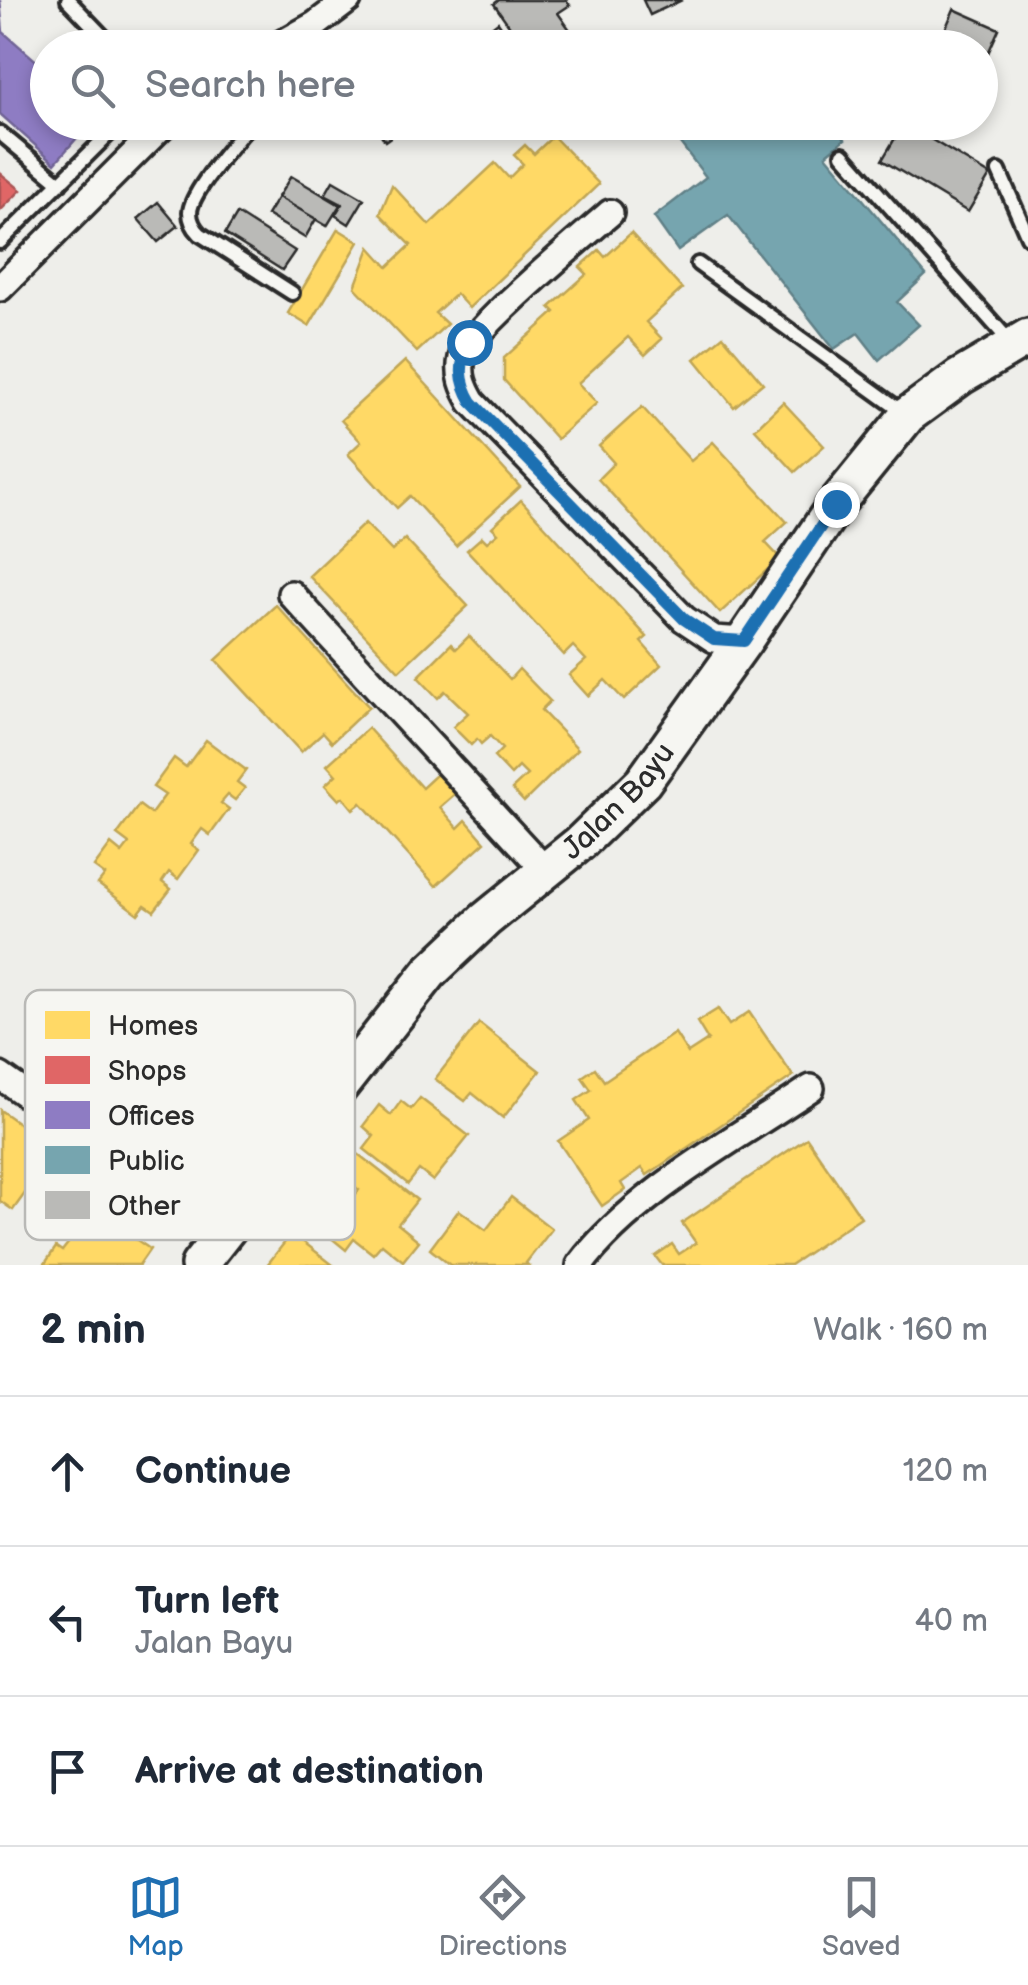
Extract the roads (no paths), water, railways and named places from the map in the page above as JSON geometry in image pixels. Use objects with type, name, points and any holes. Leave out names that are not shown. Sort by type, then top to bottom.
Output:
[{"type":"street","points":[[312,30],[348,0]]},
{"type":"street","points":[[0,288],[148,140]]},
{"type":"street","points":[[610,213],[469,342],[460,372],[464,388],[472,402],[684,619],[714,639],[744,641]]},
{"type":"street","name":"Jalan Bayu","points":[[355,1067],[430,972],[643,782],[836,504],[908,415],[960,377],[1021,342]]},
{"type":"street","points":[[291,594],[546,870]]},
{"type":"street","points":[[0,1076],[25,1094]]},
{"type":"street","points":[[580,1265],[614,1226],[641,1203],[811,1088]]},
{"type":"street","name":"Jalan Bayu","points":[[199,1265],[219,1240]]},
{"type":"lane","points":[[68,0],[97,30]]},
{"type":"lane","points":[[0,134],[60,183]]},
{"type":"lane","points":[[0,242],[103,140]]},
{"type":"lane","points":[[238,140],[195,197],[191,220],[200,234],[292,293]]},
{"type":"lane","points":[[843,154],[1021,342]]},
{"type":"lane","points":[[998,171],[1028,237]]},
{"type":"lane","points":[[698,264],[908,415]]}]
